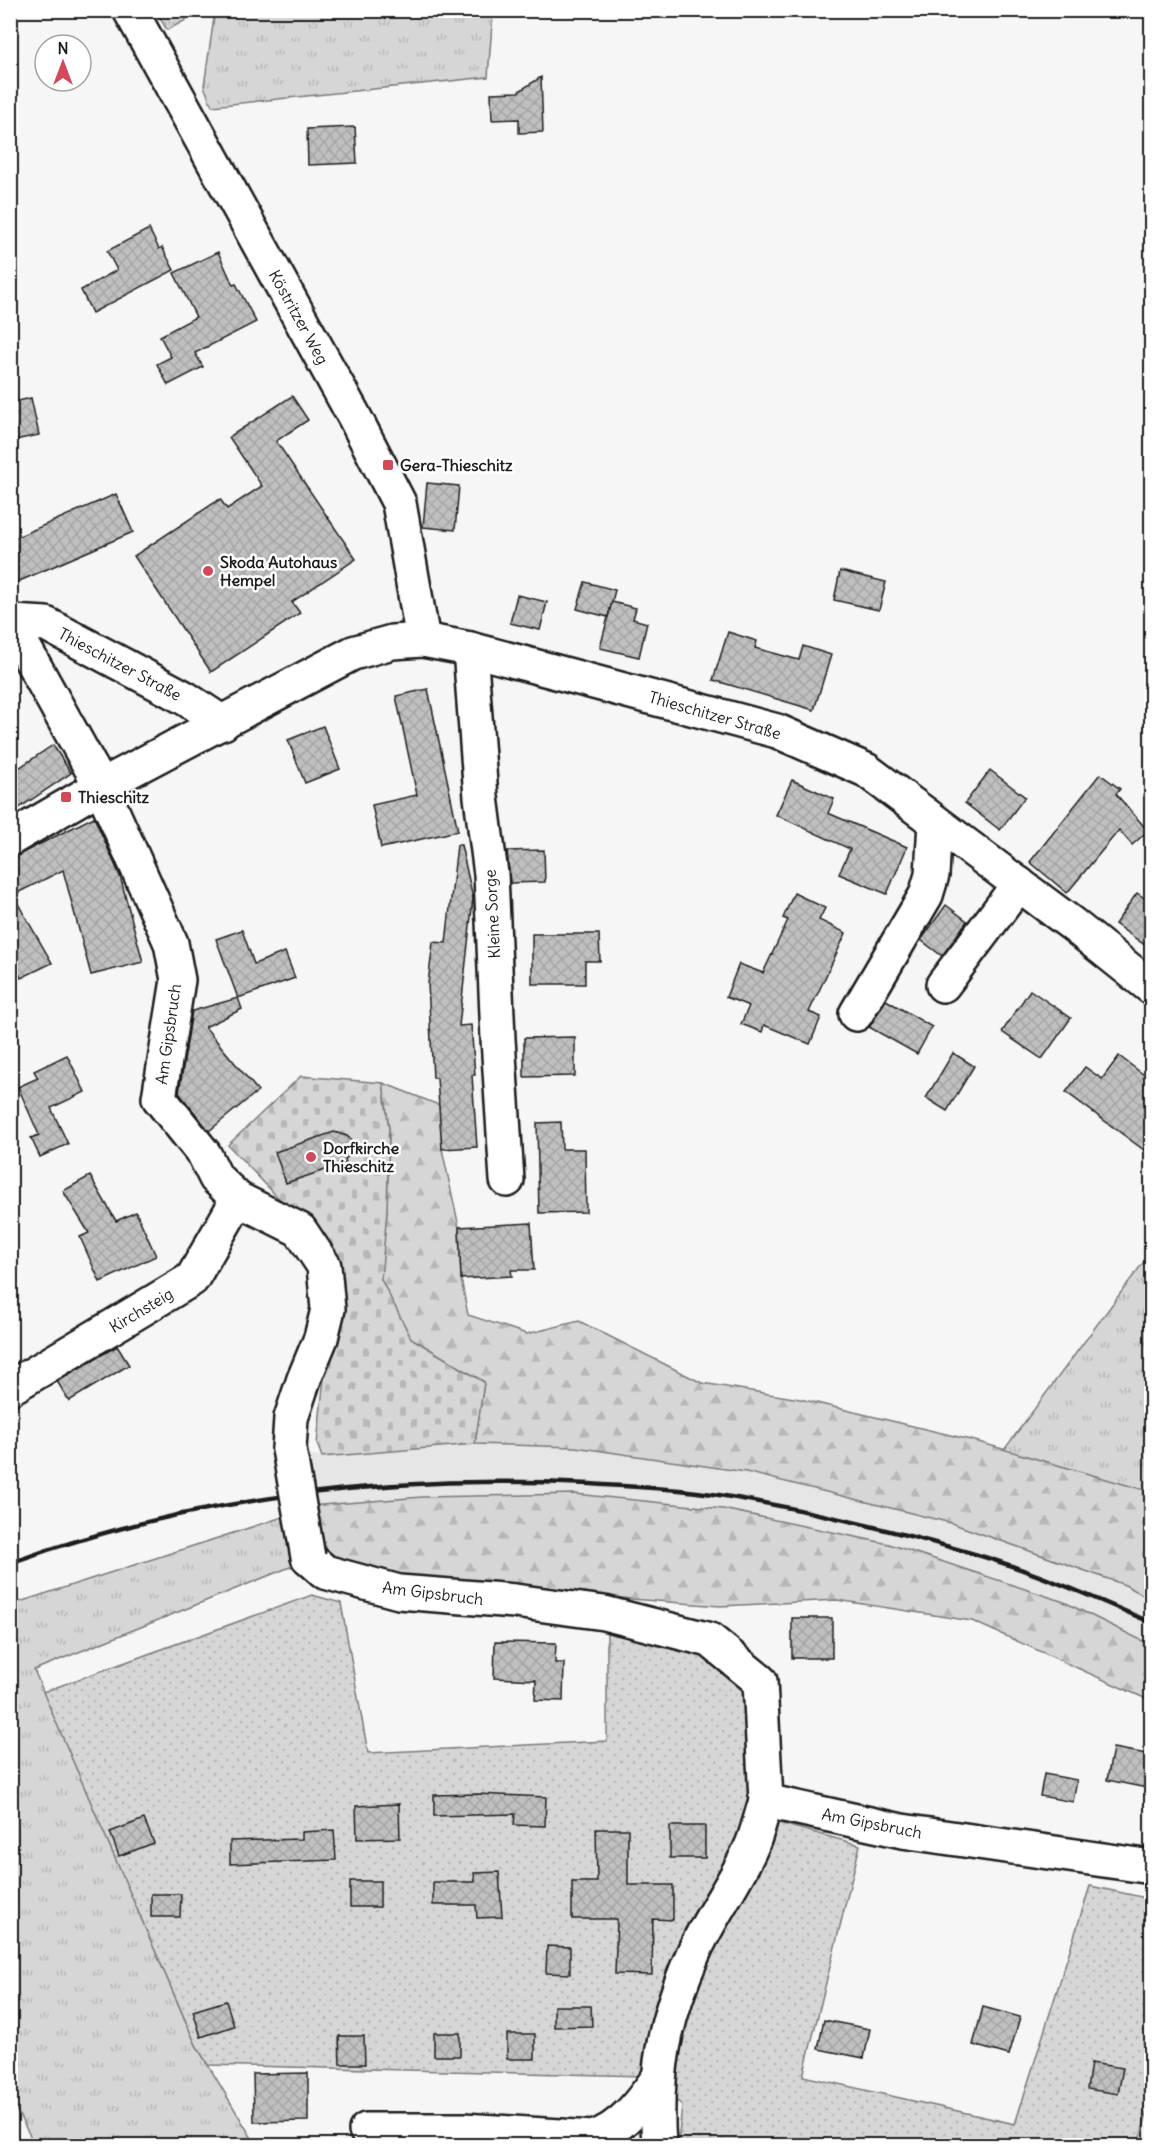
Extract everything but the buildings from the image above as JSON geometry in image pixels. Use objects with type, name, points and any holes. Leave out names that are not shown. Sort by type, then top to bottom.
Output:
[{"type":"street","name":"Köstritzer Weg","points":[[130,10],[349,406],[399,503],[423,640]]},
{"type":"street","name":"Thieschitzer Straße","points":[[11,622],[46,624],[185,698],[223,723]]},
{"type":"street","name":"Thieschitzer Straße","points":[[11,622],[101,786]]},
{"type":"street","name":"Thieschitzer Straße","points":[[10,839],[101,786],[353,653],[392,642],[423,640],[470,649],[777,731],[866,770],[1019,884],[1152,988]]},
{"type":"street","name":"Kleine Sorge","points":[[470,649],[481,797],[491,874],[507,1180]]},
{"type":"street","name":"Am Gipsbruch","points":[[101,786],[171,943],[178,980],[159,1098],[204,1154],[216,1178],[238,1199],[300,1230],[324,1266],[328,1309],[321,1338],[291,1418],[289,1449],[308,1557],[325,1572],[399,1592],[514,1601],[604,1613],[710,1640],[760,1681],[766,1801],[902,1831],[1152,1867]]},
{"type":"street","points":[[856,1014],[926,895],[932,875],[935,822]]},
{"type":"street","points":[[943,985],[1019,884]]},
{"type":"street","name":"Kirchsteig","points":[[10,1388],[192,1279],[238,1199]]},
{"type":"street","points":[[659,2145],[657,2106],[660,2058],[670,2015],[694,1952],[753,1844],[766,1801]]},
{"type":"street","points":[[366,2130],[463,2130],[593,2138],[605,2134],[624,2120],[659,2078]]},
{"type":"shaded area","points":[[475,1444],[575,1447],[746,1472],[951,1523],[1125,1585],[1151,1599],[1151,1645],[1064,1602],[889,1544],[723,1509],[422,1497],[309,1506],[302,1455],[322,1457]]},
{"type":"green space","points":[[156,11],[188,11],[186,20],[167,30]]},
{"type":"green space","points":[[215,11],[493,11],[488,77],[212,106],[204,86]]},
{"type":"green space","points":[[301,1076],[383,1083],[389,1129],[387,1211],[381,1279],[411,1338],[484,1382],[475,1444],[322,1457],[317,1444],[332,1301],[307,1228],[228,1145]]},
{"type":"green space","points":[[383,1083],[439,1105],[442,1149],[459,1227],[461,1279],[468,1315],[527,1334],[579,1321],[702,1383],[800,1399],[975,1441],[1151,1492],[1151,1599],[1125,1585],[951,1523],[746,1472],[575,1447],[475,1444],[484,1382],[411,1338],[380,1279],[387,1211],[389,1129]]},
{"type":"green space","points":[[1151,1252],[1151,1492],[1004,1450]]},
{"type":"green space","points":[[575,1494],[723,1509],[889,1544],[1064,1602],[1151,1645],[1151,1701],[972,1621],[837,1600],[720,1606],[631,1599],[482,1581],[362,1574],[317,1545],[309,1506],[422,1497]]},
{"type":"green space","points":[[289,1515],[305,1561],[34,1670],[196,2045],[256,2145],[35,2145],[11,2100],[10,1605]]},
{"type":"green space","points":[[312,1595],[341,1603],[368,1753],[607,1741],[607,1630],[695,1644],[748,1686],[749,1815],[860,1845],[803,2076],[1015,2124],[1090,1886],[1151,1899],[1151,2099],[1138,2145],[678,2145],[682,2105],[645,2076],[208,2065],[196,2045],[43,1692]]},
{"type":"railway","points":[[10,1563],[80,1540],[151,1521],[223,1506],[296,1495],[369,1487],[443,1483],[590,1484],[670,1489],[719,1495],[814,1513],[877,1528],[1017,1568],[1152,1623]]},
{"type":"place","name":"Gera-Thieschitz","points":[[388,465]]},
{"type":"place","name":"Skoda Autohaus Hempel","points":[[208,571]]},
{"type":"place","name":"Thieschitz","points":[[66,797]]},
{"type":"place","name":"Dorfkirche Thieschitz","points":[[311,1157]]}]
